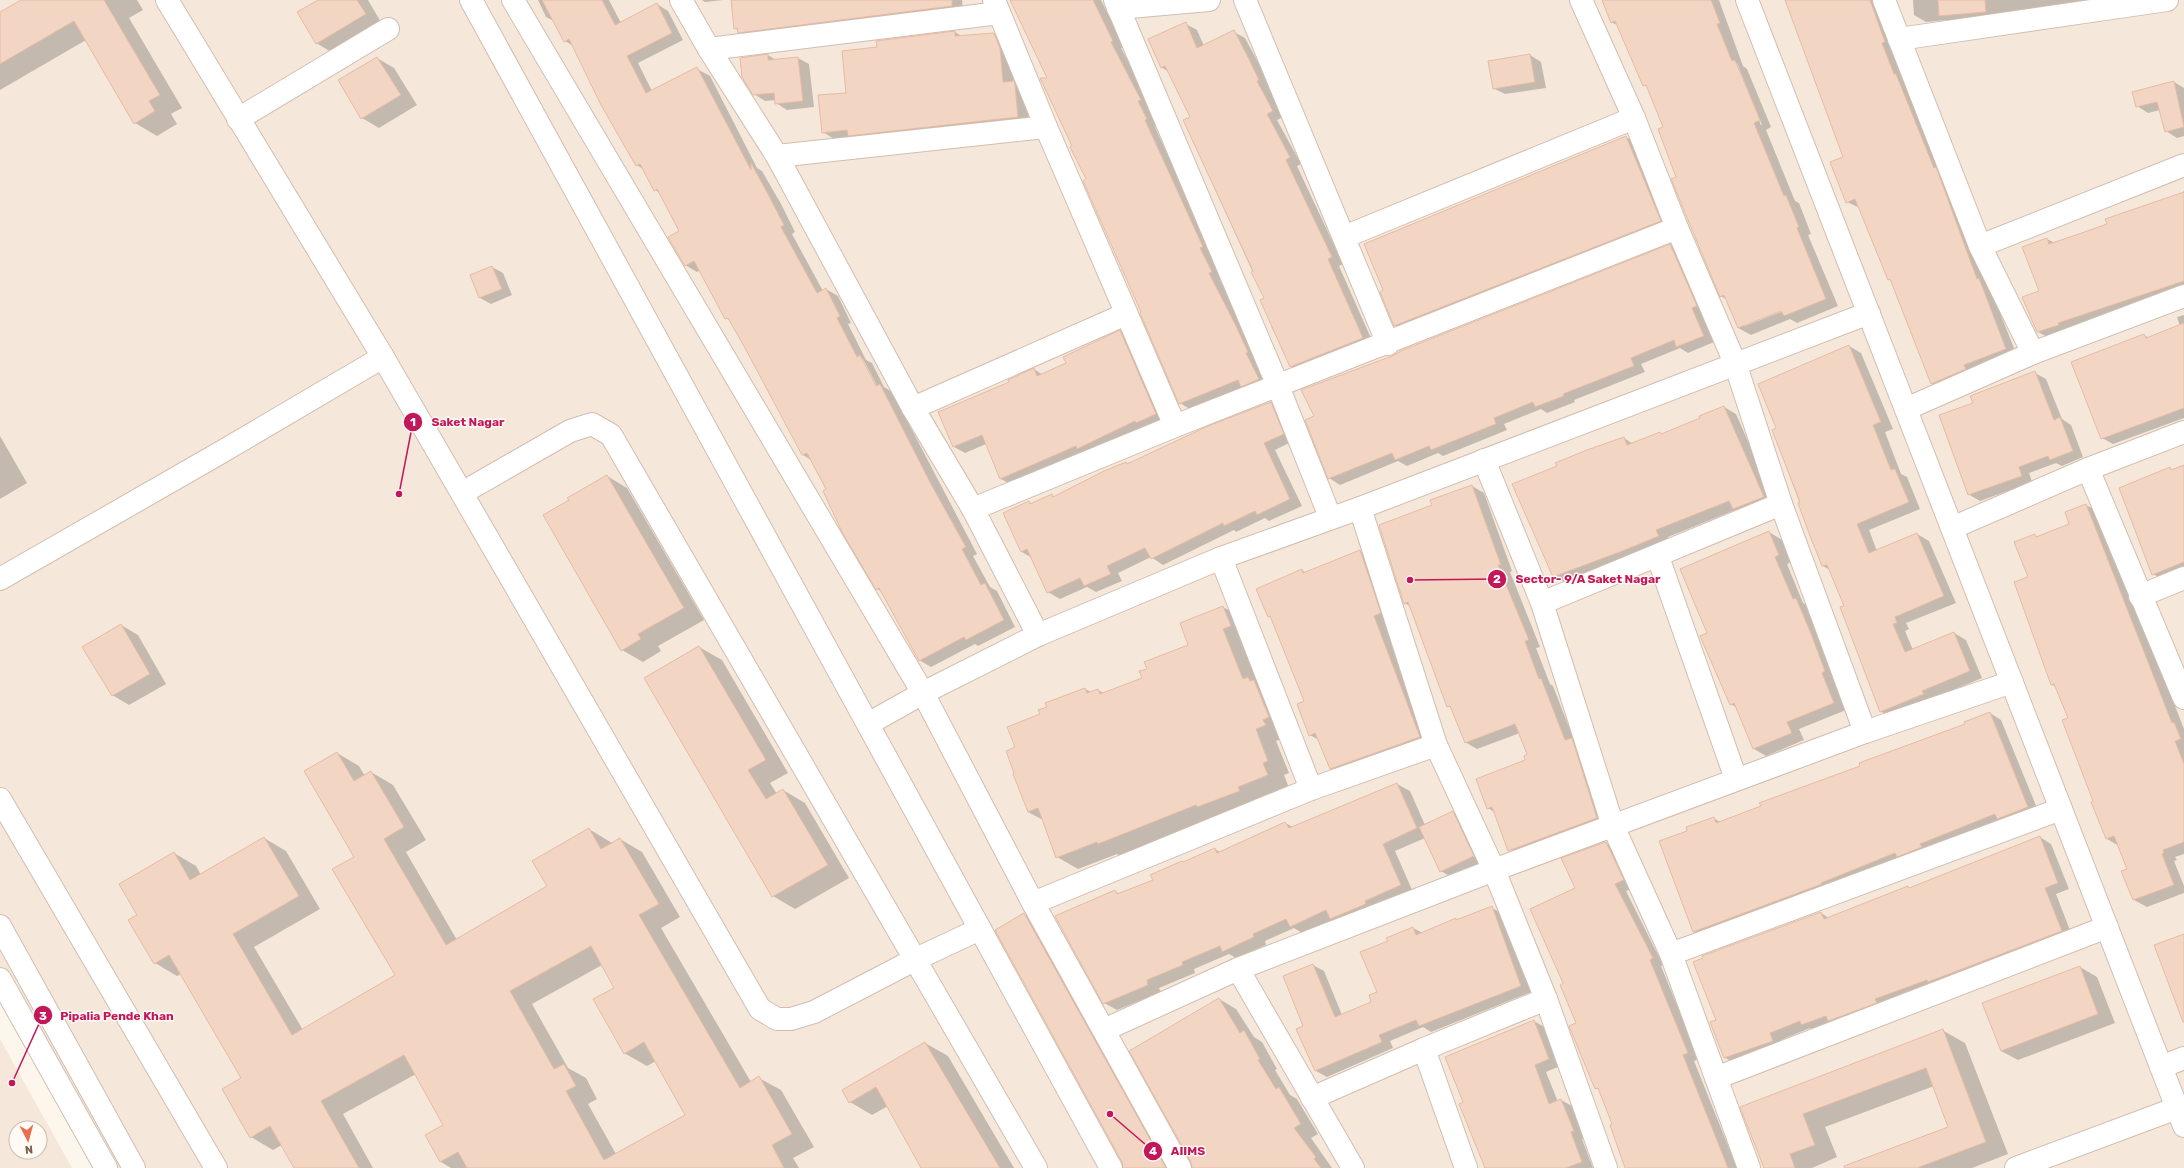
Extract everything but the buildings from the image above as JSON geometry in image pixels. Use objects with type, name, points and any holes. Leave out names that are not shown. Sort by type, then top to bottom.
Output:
[{"type":"street","points":[[167,0],[383,357],[760,1009],[777,1018],[791,1019],[814,1012],[916,959],[980,929]]},
{"type":"street","points":[[471,0],[1111,1168]]},
{"type":"street","points":[[512,0],[923,693],[1033,903],[1180,1168]]},
{"type":"street","points":[[681,0],[709,49],[777,156],[913,408],[973,508],[1038,635]]},
{"type":"street","points":[[1209,0],[1116,4],[1278,386],[1330,517]]},
{"type":"street","points":[[1245,0],[1388,344]]},
{"type":"street","points":[[1582,0],[1634,118],[1677,228],[1735,363],[1781,504],[1865,732]]},
{"type":"street","points":[[1747,0],[2180,1117],[2016,1168]]},
{"type":"street","points":[[1884,0],[1980,246],[2033,353]]},
{"type":"street","points":[[1899,39],[2167,0]]},
{"type":"street","points":[[709,49],[997,6],[1046,127],[1175,426]]},
{"type":"street","points":[[238,119],[388,29]]},
{"type":"street","points":[[1344,237],[1634,118]]},
{"type":"street","points":[[777,156],[1046,127]]},
{"type":"street","points":[[1980,246],[2184,165]]},
{"type":"street","points":[[973,508],[1175,426],[1388,344],[1677,228]]},
{"type":"street","points":[[1906,410],[2033,353],[2184,296]]},
{"type":"street","points":[[868,724],[923,693],[1038,635],[1221,558],[1330,517],[1360,508],[1868,313]]},
{"type":"street","points":[[913,408],[1126,314]]},
{"type":"street","points":[[0,579],[383,357]]},
{"type":"street","points":[[462,493],[570,431],[592,424],[611,435],[1036,1168]]},
{"type":"street","points":[[1952,528],[2088,469],[2184,432]]},
{"type":"street","points":[[1484,460],[1542,603],[1613,826],[1672,954],[1749,1168]]},
{"type":"street","points":[[2088,469],[2184,698]]},
{"type":"street","points":[[1542,603],[1781,504]]},
{"type":"street","points":[[1360,508],[1436,745],[1494,870],[1546,999],[1606,1168]]},
{"type":"street","points":[[1658,556],[1736,779]]},
{"type":"street","points":[[1221,558],[1310,789]]},
{"type":"street","points":[[2140,596],[2184,578]]},
{"type":"street","points":[[1104,1030],[1238,969],[1494,870],[1865,732],[2012,682]]},
{"type":"street","points":[[1033,903],[1310,789],[1436,745]]},
{"type":"street","points":[[0,799],[216,1168]]},
{"type":"street","points":[[1672,954],[2061,809]]},
{"type":"street","points":[[0,926],[134,1168]]},
{"type":"street","points":[[1716,1078],[2107,927]]},
{"type":"street","points":[[1238,969],[1353,1168]]},
{"type":"street","points":[[0,979],[106,1168]]},
{"type":"street","points":[[1312,1098],[1424,1048],[1546,999]]},
{"type":"street","points":[[1424,1048],[1466,1168]]},
{"type":"street","points":[[2161,1067],[2184,1058]]},
{"type":"shaded area","points":[[0,0],[2184,0],[2184,1168],[110,1168],[0,989]]},
{"type":"shaded area","points":[[0,1039],[45,1120],[8,1120],[8,1160],[48,1160],[48,1125],[72,1168],[0,1168]]},
{"type":"place","name":"Saket Nagar","points":[[399,494]]},
{"type":"place","name":"Sector- 9/A Saket Nagar","points":[[1410,580]]},
{"type":"place","name":"Pipalia Pende Khan","points":[[12,1083]]},
{"type":"place","name":"AIIMS","points":[[1110,1114]]}]
